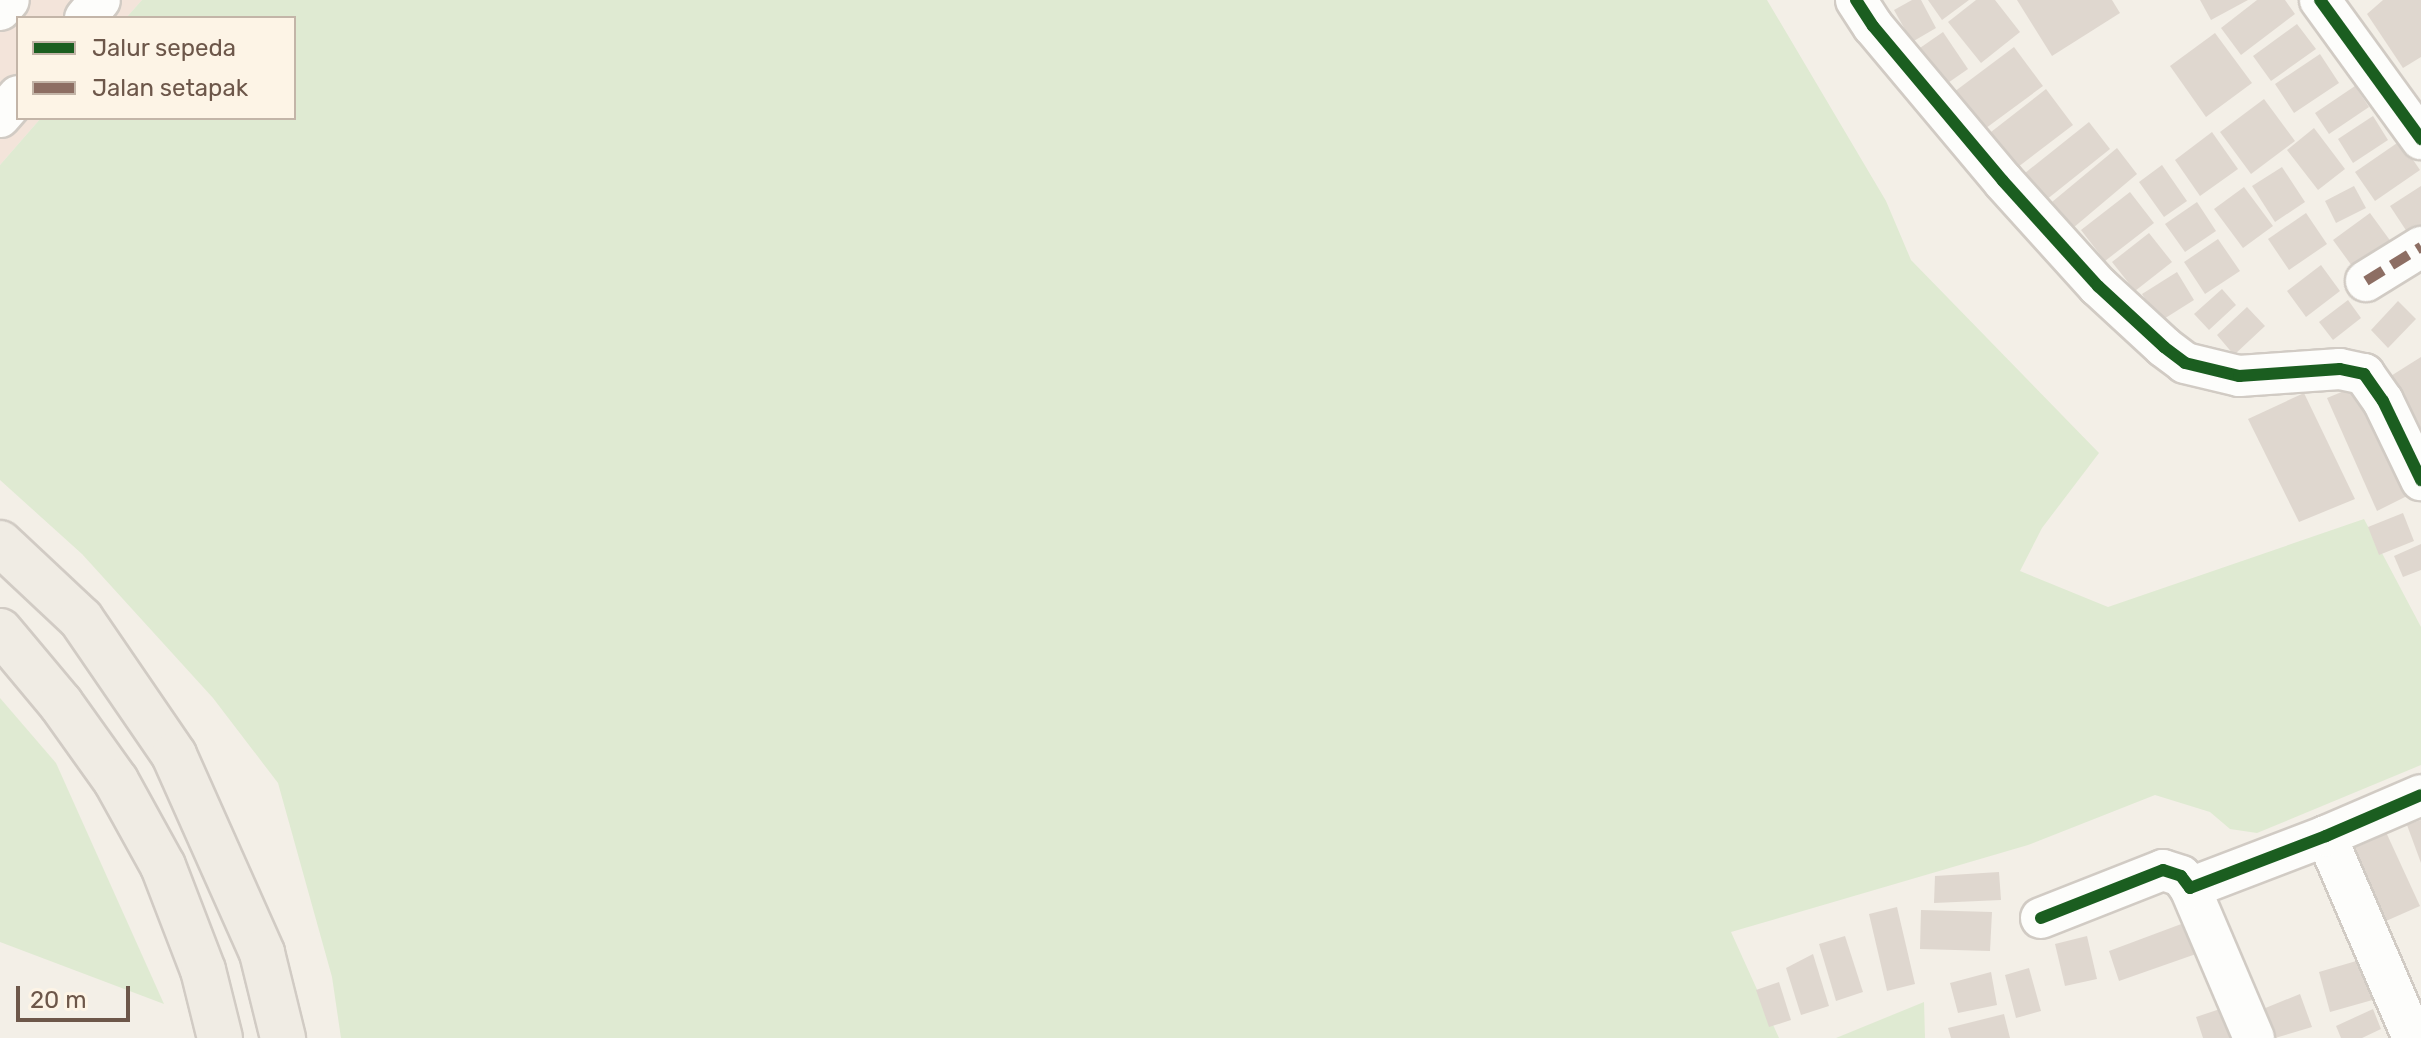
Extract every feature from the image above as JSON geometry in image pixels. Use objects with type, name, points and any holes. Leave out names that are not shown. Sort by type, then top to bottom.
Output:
[{"type":"main road","points":[[0,543],[81,619],[174,755],[262,953],[283,1038]]},
{"type":"main road","points":[[0,631],[89,742],[116,781],[163,866],[203,970],[220,1038]]},
{"type":"street","points":[[0,10],[9,0]]},
{"type":"street","points":[[87,16],[100,0]]},
{"type":"street","points":[[1856,0],[1873,26],[2003,181],[2098,286],[2164,347],[2185,363],[2239,376],[2340,369],[2364,374],[2383,401],[2421,480]]},
{"type":"street","points":[[2320,0],[2421,139]]},
{"type":"street","points":[[0,117],[16,98]]},
{"type":"street","points":[[2366,281],[2421,247]]},
{"type":"street","points":[[2190,888],[2326,836],[2421,795]]},
{"type":"street","points":[[2326,836],[2413,1038]]},
{"type":"street","points":[[2041,918],[2163,870],[2181,876],[2190,888],[2254,1038]]},
{"type":"shaded area","points":[[0,0],[142,0],[128,16],[16,16],[16,120],[39,120],[0,165]]},
{"type":"green space","points":[[142,0],[1767,0],[1886,201],[1911,260],[2099,453],[2042,528],[2020,571],[2108,607],[2364,519],[2421,627],[2421,765],[2257,833],[2230,829],[2210,812],[2155,795],[2028,845],[1731,932],[1779,1038],[341,1038],[332,977],[278,783],[213,698],[82,554],[0,480],[0,165],[39,120],[296,120],[296,16],[128,16]]},
{"type":"green space","points":[[0,698],[56,763],[164,1004],[0,942]]},
{"type":"green space","points":[[1924,1002],[1925,1038],[1836,1038]]},
{"type":"building","points":[[1912,0],[1921,0],[1936,28],[1912,42],[1894,10]]},
{"type":"building","points":[[1928,0],[1969,0],[1942,20]]},
{"type":"building","points":[[1976,0],[1995,0],[2020,32],[1981,63],[1948,22]]},
{"type":"building","points":[[2017,0],[2112,0],[2120,13],[2052,56]]},
{"type":"building","points":[[2200,0],[2248,0],[2211,20]]},
{"type":"building","points":[[2257,0],[2285,0],[2295,14],[2241,55],[2221,28]]},
{"type":"building","points":[[2383,0],[2421,0],[2421,57],[2403,68],[2367,14]]},
{"type":"building","points":[[2297,24],[2316,49],[2271,81],[2253,56]]},
{"type":"building","points":[[1943,32],[1968,69],[1942,87],[1917,50]]},
{"type":"building","points":[[2215,33],[2252,83],[2206,117],[2170,66]]},
{"type":"building","points":[[2014,47],[2043,86],[1982,131],[1954,92]]},
{"type":"building","points":[[2320,54],[2339,83],[2294,113],[2275,84]]},
{"type":"building","points":[[2355,86],[2369,107],[2329,134],[2315,113]]},
{"type":"building","points":[[2046,89],[2073,125],[2018,167],[1991,132]]},
{"type":"building","points":[[2264,99],[2295,141],[2251,174],[2220,132]]},
{"type":"building","points":[[2373,116],[2388,140],[2353,163],[2338,139]]},
{"type":"building","points":[[2089,122],[2110,149],[2046,200],[2025,173]]},
{"type":"building","points":[[2314,128],[2345,169],[2318,190],[2287,150]]},
{"type":"building","points":[[2212,132],[2238,169],[2200,196],[2175,160]]},
{"type":"building","points":[[2400,141],[2420,170],[2375,201],[2355,172]]},
{"type":"building","points":[[2117,148],[2137,174],[2073,228],[2052,202]]},
{"type":"building","points":[[2162,165],[2187,201],[2164,217],[2139,182]]},
{"type":"building","points":[[2282,167],[2305,202],[2275,222],[2252,186]]},
{"type":"building","points":[[2354,186],[2366,208],[2336,223],[2325,201]]},
{"type":"building","points":[[2421,186],[2421,244],[2417,247],[2390,206]]},
{"type":"building","points":[[2244,187],[2273,226],[2243,248],[2214,209]]},
{"type":"building","points":[[2130,192],[2154,223],[2105,261],[2081,230]]},
{"type":"building","points":[[2197,202],[2216,231],[2185,252],[2165,224]]},
{"type":"building","points":[[2306,213],[2327,244],[2289,270],[2268,239]]},
{"type":"building","points":[[2370,213],[2397,250],[2360,277],[2333,240]]},
{"type":"building","points":[[2149,233],[2172,262],[2135,291],[2112,262]]},
{"type":"building","points":[[2218,239],[2240,271],[2205,294],[2184,262]]},
{"type":"building","points":[[2321,265],[2340,291],[2306,317],[2287,291]]},
{"type":"building","points":[[2177,272],[2194,300],[2159,322],[2142,294]]},
{"type":"building","points":[[2222,289],[2236,305],[2209,330],[2194,314]]},
{"type":"building","points":[[2348,300],[2361,318],[2333,340],[2319,322]]},
{"type":"building","points":[[2398,301],[2416,319],[2388,348],[2371,330]]},
{"type":"building","points":[[2247,307],[2265,326],[2234,355],[2217,335]]},
{"type":"building","points":[[2421,357],[2421,427],[2416,430],[2386,379]]},
{"type":"building","points":[[2356,386],[2409,495],[2377,511],[2327,398]]},
{"type":"building","points":[[2304,393],[2355,499],[2299,522],[2248,419]]},
{"type":"building","points":[[2403,513],[2414,541],[2379,555],[2368,527]]},
{"type":"building","points":[[2421,544],[2421,570],[2403,577],[2394,556]]},
{"type":"building","points":[[2421,820],[2421,863],[2407,825]]},
{"type":"building","points":[[2385,830],[2420,906],[2386,921],[2352,846]]},
{"type":"building","points":[[1999,872],[2001,900],[1934,903],[1935,876]]},
{"type":"building","points":[[1897,907],[1915,984],[1887,991],[1869,914]]},
{"type":"building","points":[[1921,910],[1992,912],[1990,951],[1920,949]]},
{"type":"building","points":[[2184,923],[2196,954],[2119,981],[2109,951]]},
{"type":"building","points":[[1845,936],[1863,992],[1836,1001],[1819,944]]},
{"type":"building","points":[[2087,936],[2097,979],[2065,986],[2055,944]]},
{"type":"building","points":[[1813,954],[1829,1006],[1801,1015],[1786,968]]},
{"type":"building","points":[[2363,959],[2376,999],[2330,1012],[2319,972]]},
{"type":"building","points":[[2029,968],[2041,1011],[2016,1018],[2005,975]]},
{"type":"building","points":[[1991,972],[1997,1005],[1958,1013],[1950,983]]},
{"type":"building","points":[[1779,982],[1791,1020],[1769,1027],[1756,990]]},
{"type":"building","points":[[2300,994],[2312,1027],[2275,1038],[2263,1009]]},
{"type":"building","points":[[2226,1007],[2237,1038],[2203,1038],[2196,1017]]},
{"type":"building","points":[[2373,1009],[2381,1029],[2362,1038],[2341,1038],[2336,1026]]},
{"type":"building","points":[[2004,1014],[2010,1038],[1951,1038],[1948,1028]]},
{"type":"marked path","points":[[2366,281],[2421,247]]},
{"type":"cycle path","points":[[1856,0],[1873,26],[2003,181],[2098,286],[2164,347],[2185,363],[2239,376],[2340,369],[2364,374],[2383,401],[2421,480]]},
{"type":"cycle path","points":[[2320,0],[2421,139]]},
{"type":"cycle path","points":[[2041,918],[2163,870],[2181,876],[2190,888],[2326,836],[2421,795]]}]
